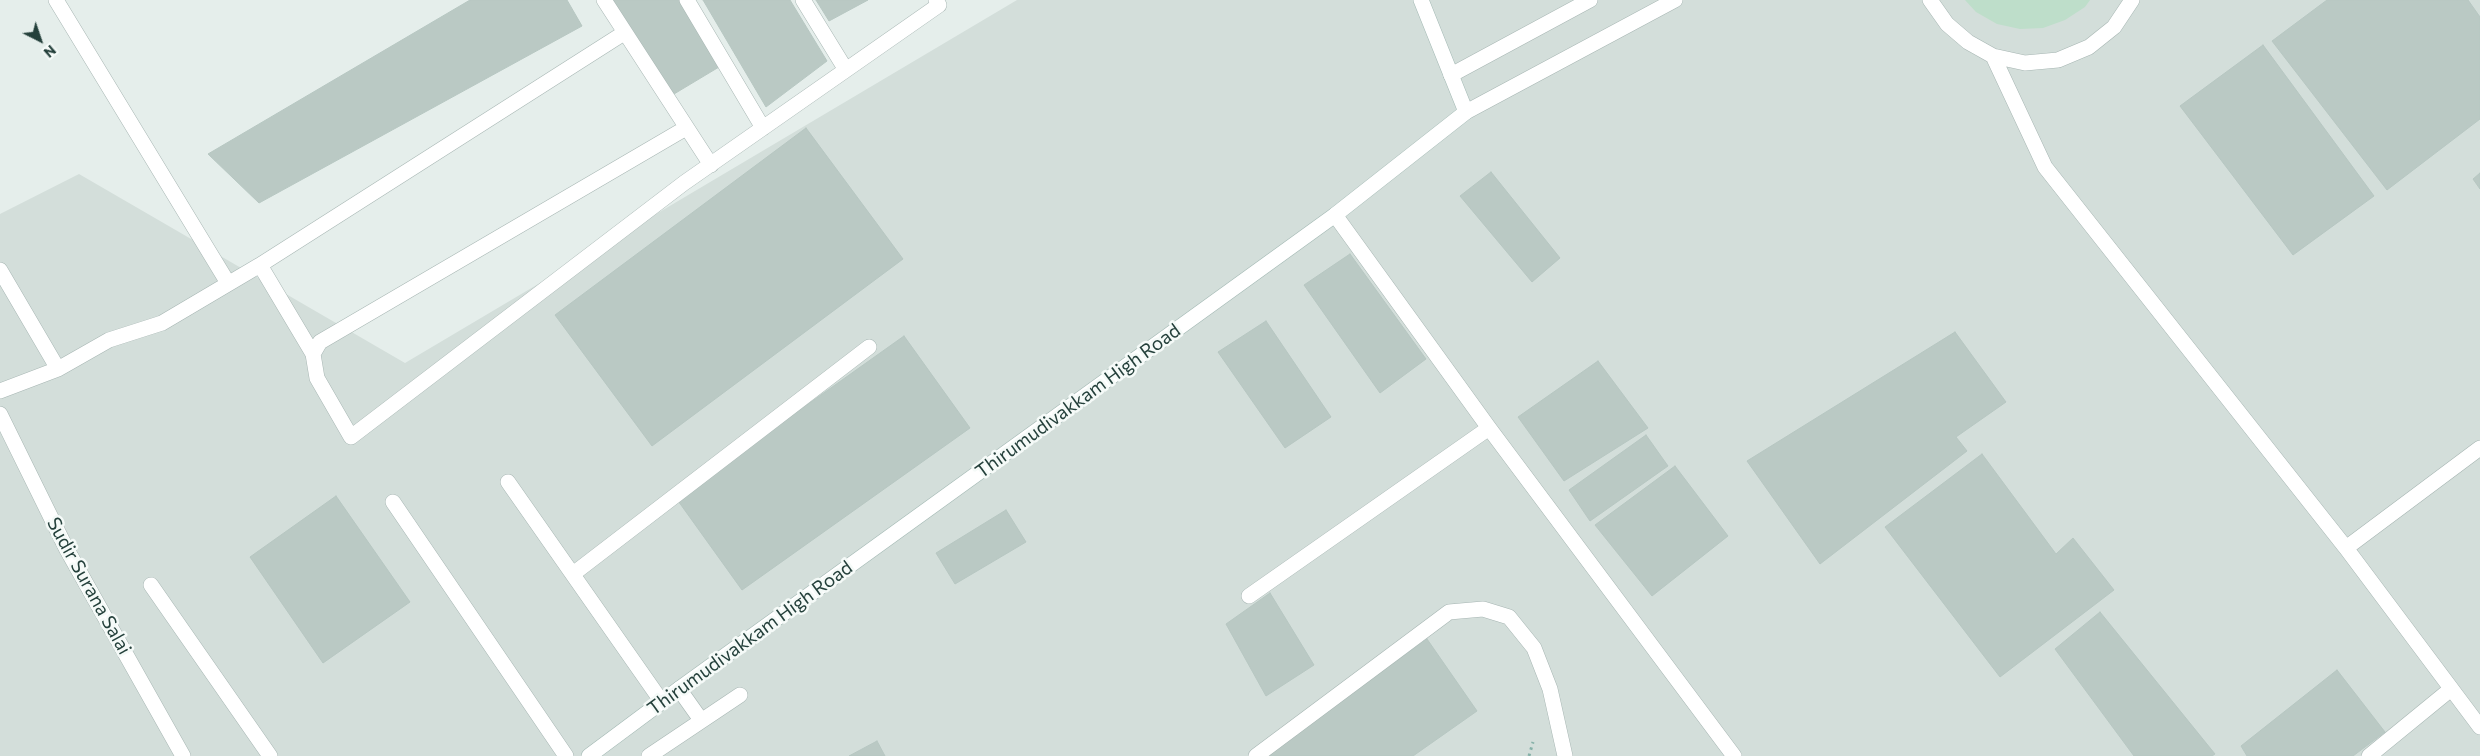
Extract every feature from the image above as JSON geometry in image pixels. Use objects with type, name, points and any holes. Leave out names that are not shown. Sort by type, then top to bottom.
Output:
[{"type":"street","points":[[56,0],[228,283]]},
{"type":"street","points":[[604,0],[711,165]]},
{"type":"street","points":[[687,0],[763,128]]},
{"type":"street","points":[[803,0],[846,70]]},
{"type":"street","points":[[260,265],[313,354],[317,378],[351,437],[711,165],[939,4],[936,0]]},
{"type":"street","points":[[1421,0],[1466,112]]},
{"type":"street","points":[[1452,75],[1590,0]]},
{"type":"street","name":"Thirumudivakkam High Road","points":[[589,756],[1336,215],[1466,112],[1675,0]]},
{"type":"street","points":[[1930,0],[1947,24],[1968,42],[1993,56],[2025,62],[2058,60],[2089,47],[2114,27],[2132,0]]},
{"type":"street","points":[[0,391],[58,369],[108,340],[162,323],[260,265],[624,33]]},
{"type":"street","points":[[1993,56],[2045,167],[2346,548],[2480,727]]},
{"type":"street","points":[[313,354],[320,342],[686,128]]},
{"type":"street","points":[[1336,215],[1489,428],[1734,756]]},
{"type":"street","points":[[0,270],[58,369]]},
{"type":"street","points":[[573,574],[870,347]]},
{"type":"street","name":"Sudir Surana Salai","points":[[0,414],[66,548],[184,756]]},
{"type":"street","points":[[1248,596],[1489,428]]},
{"type":"street","points":[[2346,548],[2480,448]]},
{"type":"street","points":[[508,482],[662,702]]},
{"type":"street","points":[[393,502],[566,756]]},
{"type":"street","points":[[151,585],[270,756]]},
{"type":"street","points":[[1256,756],[1449,612],[1483,610],[1509,617],[1534,648],[1550,689],[1565,756]]},
{"type":"street","points":[[679,689],[700,720]]},
{"type":"street","points":[[2369,756],[2452,689]]},
{"type":"street","points":[[649,756],[700,720],[740,695]]},
{"type":"shaded area","points":[[1017,0],[2480,0],[2480,756],[0,756],[0,214],[79,174],[405,363]]},
{"type":"green space","points":[[1965,0],[2090,0],[2085,7],[2065,20],[2043,28],[2020,29],[1997,24],[1976,12]]},
{"type":"building","points":[[470,0],[567,0],[582,26],[259,203],[208,154]]},
{"type":"building","points":[[612,0],[679,0],[719,67],[669,97]]},
{"type":"building","points":[[703,0],[790,0],[827,61],[766,107]]},
{"type":"building","points":[[816,0],[868,0],[829,21]]},
{"type":"building","points":[[2327,0],[2468,0],[2480,17],[2480,119],[2387,190],[2272,41]]},
{"type":"building","points":[[2263,45],[2374,196],[2293,255],[2180,106]]},
{"type":"building","points":[[806,128],[903,259],[652,446],[555,315]]},
{"type":"building","points":[[1491,172],[1560,258],[1532,282],[1460,196]]},
{"type":"building","points":[[2480,173],[2480,189],[2473,179]]},
{"type":"building","points":[[1350,254],[1426,359],[1380,393],[1304,285]]},
{"type":"building","points":[[1266,321],[1331,417],[1285,448],[1218,352]]},
{"type":"building","points":[[1955,332],[2006,402],[1956,437],[1967,451],[1820,564],[1747,461]]},
{"type":"building","points":[[904,336],[970,428],[742,590],[676,498]]},
{"type":"building","points":[[1598,361],[1648,428],[1564,481],[1518,417]]},
{"type":"building","points":[[1646,435],[1668,466],[1590,521],[1569,490]]},
{"type":"building","points":[[1982,454],[2056,554],[2073,538],[2114,590],[2000,677],[1885,527]]},
{"type":"building","points":[[1675,466],[1728,536],[1652,596],[1595,525]]},
{"type":"building","points":[[336,496],[410,602],[323,663],[250,557]]},
{"type":"building","points":[[1006,510],[1026,542],[955,584],[936,553]]},
{"type":"building","points":[[1270,593],[1314,665],[1266,696],[1226,624]]},
{"type":"building","points":[[2100,612],[2215,754],[2212,756],[2134,756],[2055,649]]},
{"type":"building","points":[[1427,639],[1477,711],[1413,756],[1267,756]]},
{"type":"building","points":[[2337,670],[2385,732],[2353,756],[2247,756],[2241,746]]},
{"type":"building","points":[[877,741],[885,756],[849,756]]}]
